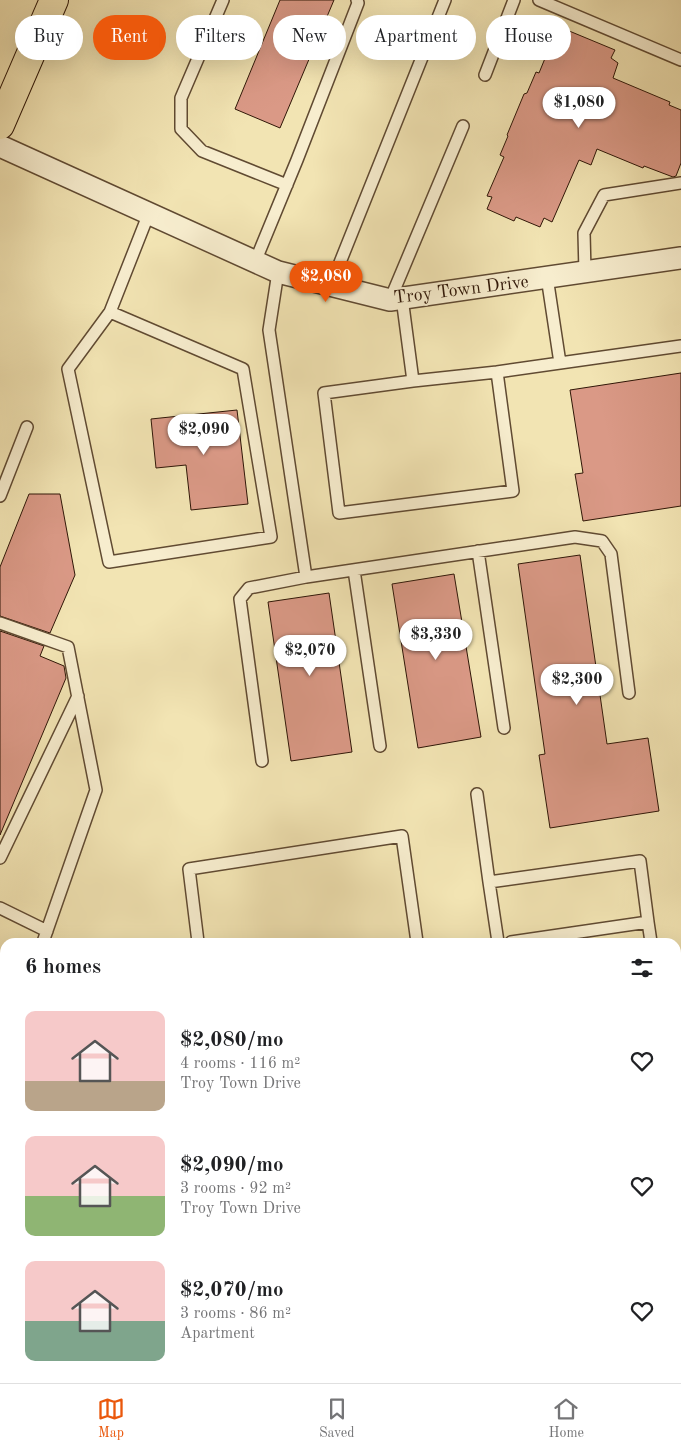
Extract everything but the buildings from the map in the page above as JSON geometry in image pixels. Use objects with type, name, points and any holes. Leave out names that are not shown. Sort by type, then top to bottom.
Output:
[{"type":"main road","points":[[0,125],[52,1]]},
{"type":"street","name":"Troy Town Drive","points":[[0,146],[278,272],[331,286],[396,299],[681,258]]},
{"type":"lane","points":[[223,0],[181,98],[181,129],[202,151],[287,185]]},
{"type":"lane","points":[[255,262],[358,3],[357,0]]},
{"type":"lane","points":[[331,286],[445,0]]},
{"type":"lane","points":[[486,76],[514,0]]},
{"type":"lane","points":[[539,0],[681,60]]},
{"type":"lane","points":[[414,381],[396,299],[463,126]]},
{"type":"lane","points":[[585,272],[584,233],[604,195],[681,183]]},
{"type":"lane","points":[[110,312],[243,369],[271,537],[109,562],[68,369],[110,312],[149,214]]},
{"type":"lane","points":[[278,272],[269,330],[306,578]]},
{"type":"lane","points":[[547,277],[560,363]]},
{"type":"lane","points":[[497,372],[513,491],[339,513],[324,393],[497,372],[681,346]]},
{"type":"lane","points":[[0,496],[27,427]]},
{"type":"lane","points":[[262,761],[240,599],[249,588],[354,570],[575,537],[602,541],[610,554],[629,693]]},
{"type":"lane","points":[[478,552],[504,728]]},
{"type":"lane","points":[[354,570],[380,746]]},
{"type":"lane","points":[[0,623],[68,647],[96,790],[44,938]]},
{"type":"lane","points":[[0,858],[78,696]]},
{"type":"lane","points":[[477,794],[497,938]]},
{"type":"lane","points":[[198,938],[189,869],[402,836],[416,938]]},
{"type":"lane","points":[[489,882],[640,860],[650,938]]},
{"type":"lane","points":[[0,908],[47,931]]},
{"type":"lane","points":[[538,938],[648,922]]}]
